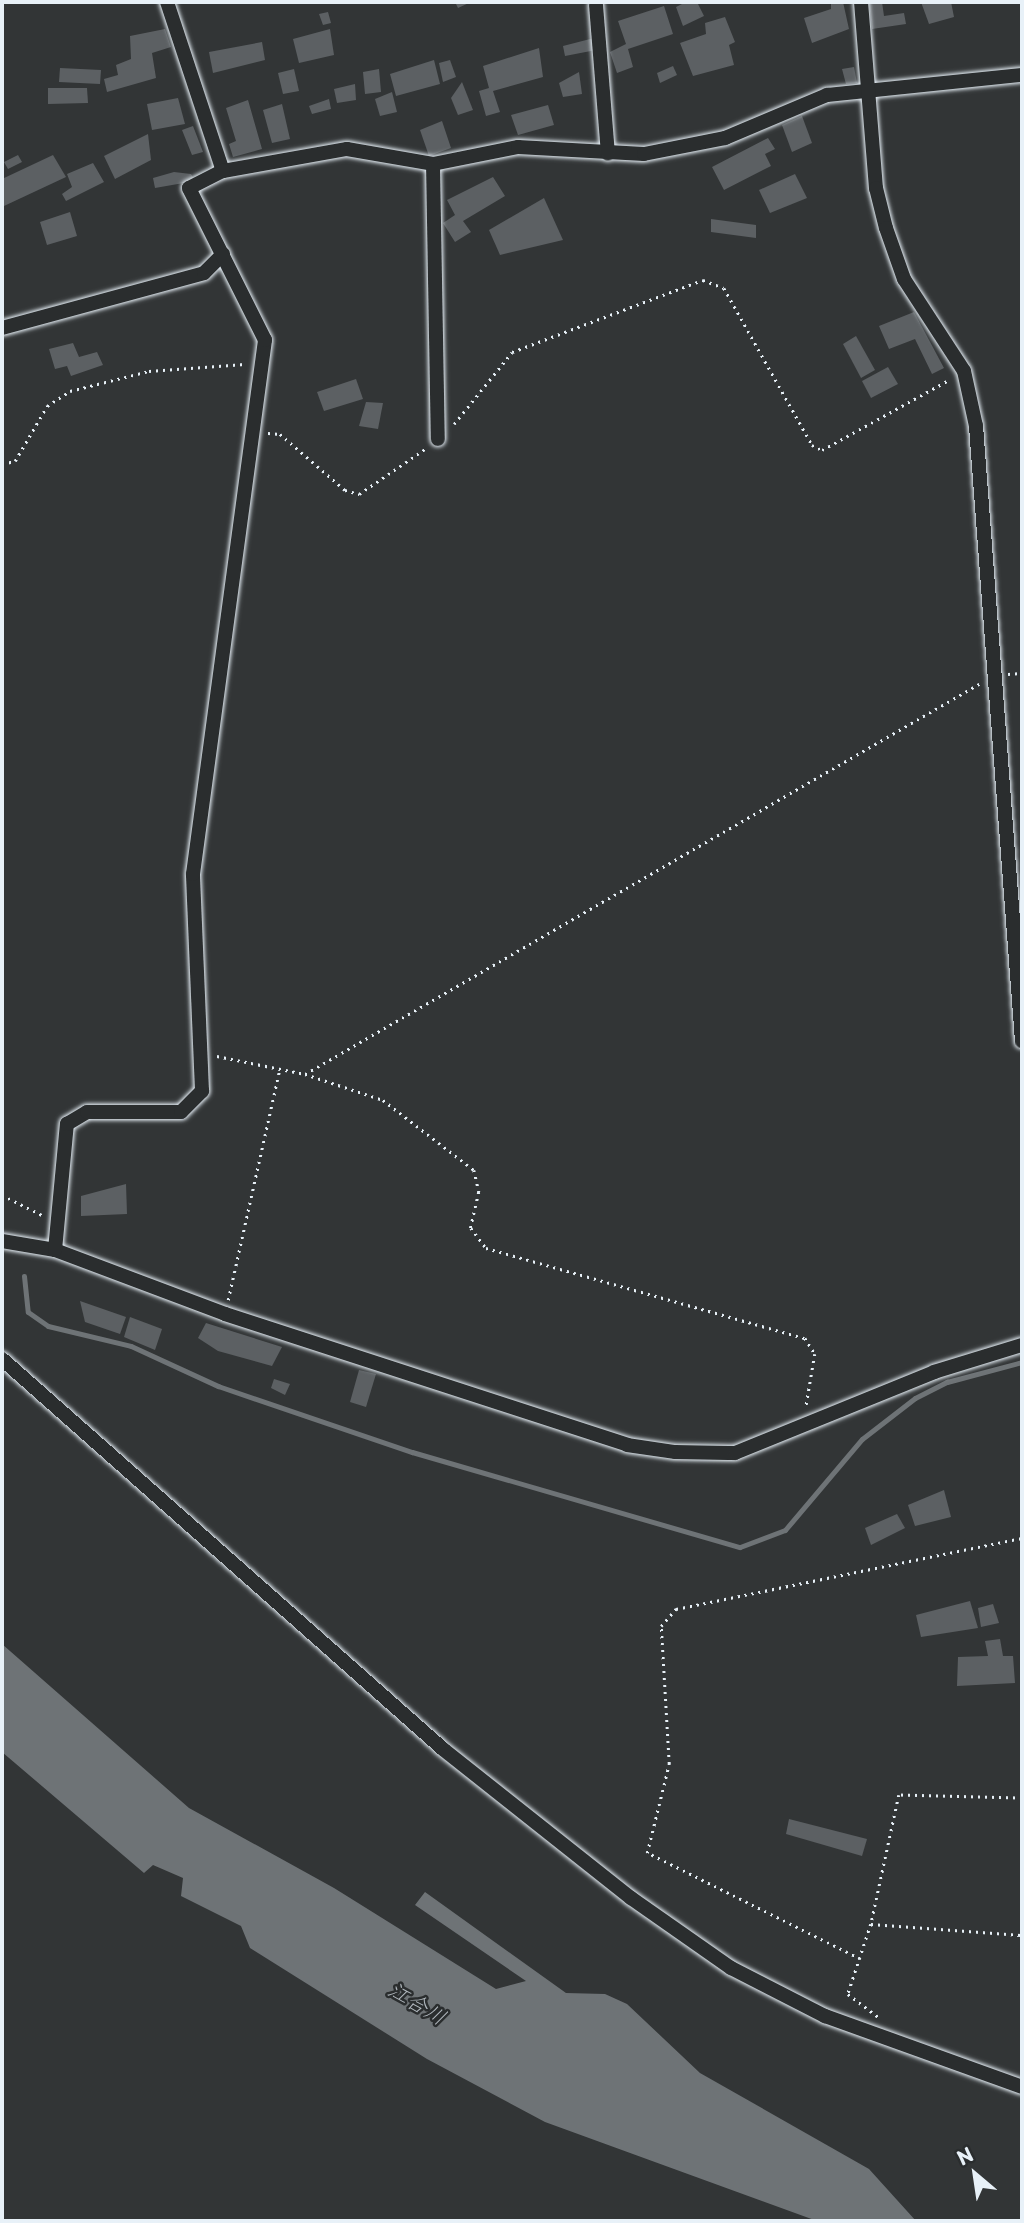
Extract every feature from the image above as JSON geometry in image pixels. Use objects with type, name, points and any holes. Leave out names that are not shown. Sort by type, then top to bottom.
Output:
[{"type":"street","points":[[167,2],[223,172]]},
{"type":"street","points":[[861,2],[886,228],[904,279],[964,371],[976,426],[1022,1041]]},
{"type":"street","points":[[596,5],[608,155]]},
{"type":"street","points":[[55,1250],[67,1124],[87,1112],[191,1107],[202,1091],[193,874],[251,433],[264,361],[262,328],[189,188],[223,172],[347,149],[433,164],[518,147],[608,155],[725,138],[809,101],[869,88],[1022,75]]},
{"type":"street","points":[[433,164],[438,439]]},
{"type":"street","points":[[2,328],[204,273],[223,254]]},
{"type":"street","points":[[2,1241],[55,1250],[225,1314],[626,1445],[735,1453],[934,1372],[1022,1345]]},
{"type":"street","points":[[2,1359],[433,1740],[642,1906],[731,1968],[825,2016],[1022,2087]]},
{"type":"path","points":[[251,433],[280,434],[345,490],[359,494],[438,439],[512,352],[703,280],[723,288],[812,445],[822,450],[964,371]]},
{"type":"path","points":[[2,464],[15,461],[47,407],[69,391],[149,371],[264,361]]},
{"type":"path","points":[[305,1074],[995,675],[1022,673]]},
{"type":"path","points":[[200,1052],[279,1071],[305,1074],[383,1100],[466,1160],[478,1180],[471,1228],[486,1248],[805,1338],[815,1354],[802,1425]]},
{"type":"path","points":[[225,1314],[279,1071]]},
{"type":"path","points":[[2,1195],[58,1222]]},
{"type":"path","points":[[860,1959],[647,1853],[669,1764],[661,1626],[677,1609],[1022,1538]]},
{"type":"path","points":[[892,2028],[848,1994],[871,1924],[899,1795],[1022,1798]]},
{"type":"path","points":[[871,1924],[1022,1935]]},
{"type":"water","name":"江合川","points":[[2,1644],[189,1808],[334,1888],[496,1989],[526,1981],[415,1905],[425,1892],[566,1993],[605,1994],[627,2004],[700,2073],[869,2169],[916,2221],[817,2221],[545,2122],[427,2059],[250,1948],[241,1926],[181,1896],[183,1878],[153,1865],[144,1873],[2,1752]]},
{"type":"building","points":[[455,2],[471,2],[458,8]]},
{"type":"building","points":[[686,2],[697,2],[704,16],[683,26],[676,7]]},
{"type":"building","points":[[831,2],[843,2],[849,29],[812,43],[804,18],[831,9]]},
{"type":"building","points":[[869,2],[882,2],[884,16],[904,13],[906,24],[872,29]]},
{"type":"building","points":[[921,2],[951,2],[954,17],[929,24]]},
{"type":"building","points":[[664,6],[673,34],[628,49],[633,67],[617,73],[610,52],[626,44],[618,21]]},
{"type":"building","points":[[328,12],[331,23],[323,25],[319,14]]},
{"type":"building","points":[[725,17],[735,42],[729,45],[734,65],[693,76],[680,43],[706,34],[705,23]]},
{"type":"building","points":[[165,29],[171,47],[152,53],[156,78],[107,92],[104,79],[118,75],[116,65],[131,59],[130,36]]},
{"type":"building","points":[[330,29],[334,55],[299,63],[293,39]]},
{"type":"building","points":[[594,38],[596,50],[565,56],[563,46]]},
{"type":"building","points":[[262,42],[265,60],[213,73],[209,52]]},
{"type":"building","points":[[539,48],[543,77],[493,91],[500,112],[486,116],[479,91],[489,88],[483,66]]},
{"type":"building","points":[[434,60],[440,84],[396,96],[390,74]]},
{"type":"building","points":[[450,60],[456,77],[443,82],[439,63]]},
{"type":"building","points":[[673,66],[677,75],[660,83],[657,73]]},
{"type":"building","points":[[854,67],[857,83],[846,84],[842,69]]},
{"type":"building","points":[[60,68],[101,70],[100,84],[59,82]]},
{"type":"building","points":[[294,69],[299,91],[283,94],[278,73]]},
{"type":"building","points":[[379,69],[381,92],[365,94],[363,72]]},
{"type":"building","points":[[579,72],[582,94],[563,97],[559,83]]},
{"type":"building","points":[[462,82],[473,110],[458,115],[451,98]]},
{"type":"building","points":[[355,84],[356,100],[337,103],[334,89]]},
{"type":"building","points":[[48,88],[87,88],[88,103],[48,104]]},
{"type":"building","points":[[392,92],[397,112],[380,116],[375,99]]},
{"type":"building","points":[[178,98],[185,124],[152,130],[147,104]]},
{"type":"building","points":[[329,99],[331,109],[312,114],[309,106]]},
{"type":"building","points":[[248,100],[262,149],[233,157],[229,144],[236,141],[226,108]]},
{"type":"building","points":[[282,104],[290,139],[272,143],[263,110]]},
{"type":"building","points":[[548,105],[554,125],[518,135],[511,115]]},
{"type":"building","points":[[802,116],[812,143],[792,152],[782,125]]},
{"type":"building","points":[[442,121],[451,148],[429,156],[420,130]]},
{"type":"building","points":[[193,126],[203,152],[192,155],[182,130]]},
{"type":"building","points":[[148,134],[151,160],[115,179],[104,156]]},
{"type":"building","points":[[768,138],[775,149],[765,154],[771,166],[724,190],[712,167]]},
{"type":"building","points":[[18,155],[22,162],[8,169],[4,162]]},
{"type":"building","points":[[53,155],[66,177],[4,206],[2,179]]},
{"type":"building","points":[[93,163],[104,182],[66,201],[62,194],[72,187],[67,174]]},
{"type":"building","points":[[174,172],[191,174],[195,181],[155,188],[153,178]]},
{"type":"building","points":[[795,174],[807,198],[770,213],[759,190]]},
{"type":"building","points":[[493,177],[505,196],[463,221],[471,232],[455,242],[443,223],[455,215],[447,200]]},
{"type":"building","points":[[544,198],[563,240],[500,255],[489,230]]},
{"type":"building","points":[[70,212],[77,236],[47,245],[40,222]]},
{"type":"building","points":[[711,219],[756,225],[756,238],[711,232]]},
{"type":"building","points":[[914,312],[944,368],[932,374],[915,339],[889,349],[879,326]]},
{"type":"building","points":[[856,336],[875,370],[861,378],[843,344]]},
{"type":"building","points":[[73,343],[79,357],[97,352],[103,365],[71,376],[67,366],[55,369],[49,349]]},
{"type":"building","points":[[888,367],[898,384],[871,398],[862,381]]},
{"type":"building","points":[[356,379],[363,399],[324,411],[317,392]]},
{"type":"building","points":[[366,402],[383,403],[378,429],[359,426]]},
{"type":"building","points":[[126,1184],[127,1214],[81,1216],[81,1196]]},
{"type":"building","points":[[80,1301],[126,1317],[120,1334],[85,1322]]},
{"type":"building","points":[[130,1317],[162,1329],[155,1350],[124,1337]]},
{"type":"building","points":[[206,1323],[282,1347],[272,1366],[218,1351],[198,1338]]},
{"type":"building","points":[[359,1370],[376,1374],[366,1407],[350,1402]]},
{"type":"building","points":[[274,1379],[290,1384],[285,1395],[271,1388]]},
{"type":"building","points":[[944,1490],[951,1517],[915,1526],[908,1505]]},
{"type":"building","points":[[897,1514],[905,1528],[871,1545],[865,1528]]},
{"type":"building","points":[[970,1601],[978,1628],[921,1637],[916,1615]]},
{"type":"building","points":[[993,1604],[999,1623],[981,1627],[978,1608]]},
{"type":"building","points":[[1000,1639],[1003,1656],[1013,1656],[1015,1683],[957,1686],[958,1657],[988,1656],[985,1641]]},
{"type":"building","points":[[789,1819],[867,1839],[862,1856],[786,1834]]},
{"type":"waterway","points":[[24,1276],[28,1312],[48,1326],[131,1346],[218,1386],[412,1452],[740,1547],[785,1530],[862,1439],[915,1398],[947,1382],[1022,1362]]}]
